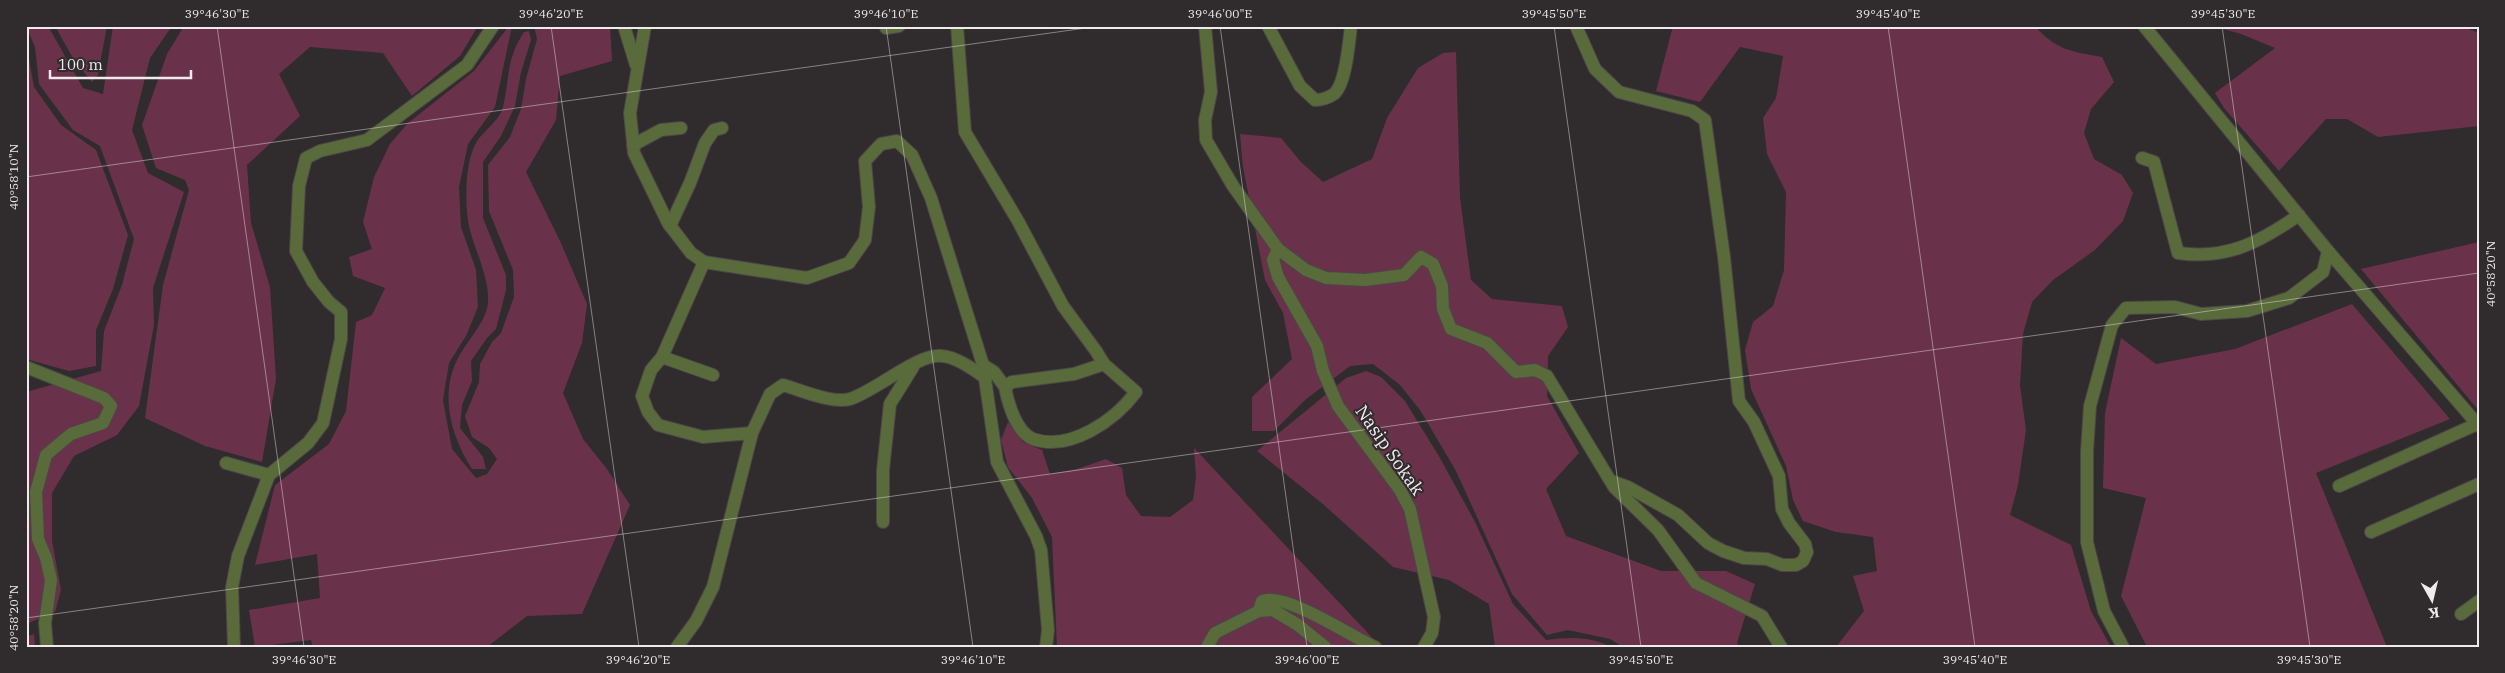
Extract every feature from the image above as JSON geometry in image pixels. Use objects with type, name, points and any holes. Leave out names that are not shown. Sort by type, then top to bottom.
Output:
[{"type":"street","points":[[234,647],[232,587],[238,556],[269,475],[308,443],[323,423],[341,339],[341,312],[329,302],[313,282],[296,251],[299,186],[306,158],[320,151],[367,140],[467,65],[493,26]]},
{"type":"street","points":[[624,26],[636,65]]},
{"type":"street","points":[[645,26],[636,65],[630,113],[634,153],[670,226],[691,253],[704,262],[808,278],[849,263],[865,240],[869,207],[865,161],[880,144],[897,141],[912,155],[931,198],[983,365],[997,462],[1036,536],[1041,550],[1048,630],[1046,647]]},
{"type":"street","points":[[886,28],[899,26]]},
{"type":"street","points":[[957,26],[966,132],[1018,221],[1063,306],[1104,364],[1136,392],[1129,401],[1106,421],[1074,438],[1052,442],[1032,439],[1020,426],[1008,408],[1005,387],[994,372],[983,365]]},
{"type":"street","points":[[1206,26],[1211,92],[1205,120],[1206,140],[1233,186],[1278,249],[1306,270],[1326,278],[1365,280],[1404,275],[1421,257],[1433,264],[1442,286],[1443,309],[1451,329],[1487,343],[1516,372],[1535,370],[1547,376],[1611,480],[1630,504],[1658,530],[1696,582],[1762,616],[1780,647]]},
{"type":"street","points":[[1268,26],[1300,86],[1315,100],[1324,99],[1335,93],[1341,81],[1351,26]]},
{"type":"street","points":[[1576,26],[1595,69],[1619,92],[1692,110],[1705,120],[1724,257],[1740,400],[1754,422],[1778,476],[1782,509],[1789,523],[1806,544],[1807,552],[1803,561],[1796,565],[1782,565],[1767,559],[1744,558],[1723,551],[1708,543],[1678,515],[1644,498],[1628,486],[1611,480]]},
{"type":"street","points":[[2144,26],[2328,251],[2478,425],[2339,486]]},
{"type":"street","points":[[633,145],[661,130],[681,128]]},
{"type":"street","points":[[670,226],[690,184],[706,143],[714,130],[722,128]]},
{"type":"street","points":[[2142,158],[2154,162],[2178,253],[2194,256],[2245,247],[2267,237],[2299,215]]},
{"type":"street","name":"Nasip Sokak","points":[[1278,249],[1273,260],[1278,277],[1317,346],[1321,362],[1338,406],[1400,490],[1410,509],[1434,617],[1434,626],[1429,645]]},
{"type":"street","points":[[2123,647],[2104,611],[2087,542],[2090,406],[2112,324],[2126,308],[2175,307],[2201,314],[2247,311],[2289,298],[2323,272],[2328,251]]},
{"type":"street","points":[[704,262],[662,357],[651,370],[642,396],[648,412],[658,424],[703,437],[752,433]]},
{"type":"street","points":[[677,647],[696,621],[713,588],[752,433],[770,394],[783,385],[833,400],[850,399],[888,381],[929,356],[944,356],[973,369],[986,378]]},
{"type":"street","points":[[662,357],[713,375]]},
{"type":"street","points":[[1005,387],[1012,382],[1074,374],[1104,364]]},
{"type":"street","points":[[883,522],[883,470],[890,404],[914,365]]},
{"type":"street","points":[[26,367],[104,398],[111,406],[103,423],[71,434],[46,455],[36,492],[38,539],[46,558],[50,580],[45,623],[47,647]]},
{"type":"street","points":[[226,463],[269,475]]},
{"type":"street","points":[[2371,532],[2479,484]]},
{"type":"street","points":[[1259,610],[1262,601],[1268,599],[1290,604],[1375,647]]},
{"type":"street","points":[[2461,614],[2479,601]]},
{"type":"street","points":[[1207,647],[1215,633],[1259,610],[1272,610],[1298,625],[1325,647]]},
{"type":"shaded area","points":[[26,26],[48,26],[83,88],[103,94],[113,26],[172,26],[150,58],[132,130],[148,173],[184,192],[153,288],[154,325],[139,406],[117,435],[74,456],[52,493],[52,541],[61,590],[55,612],[26,624],[26,392],[101,371],[104,331],[122,285],[134,239],[100,146],[73,130],[39,84],[35,47]]},
{"type":"shaded area","points":[[55,26],[107,26],[98,75],[92,82],[74,60]]},
{"type":"shaded area","points":[[184,26],[478,26],[460,56],[412,96],[383,53],[310,47],[279,74],[300,116],[247,165],[251,223],[270,287],[276,379],[262,462],[205,446],[145,418],[163,285],[189,190],[185,180],[156,168],[142,125],[167,54]]},
{"type":"shaded area","points":[[509,26],[512,26],[495,107],[468,144],[459,187],[461,227],[476,270],[478,307],[466,336],[449,363],[443,400],[452,449],[476,478],[487,474],[497,459],[489,448],[472,437],[465,416],[479,382],[480,364],[492,342],[501,333],[514,297],[513,270],[489,211],[488,165],[510,137],[521,109],[526,79],[537,39],[534,26],[610,26],[612,61],[560,76],[556,120],[526,172],[560,241],[587,304],[582,343],[563,393],[583,439],[607,469],[630,505],[582,614],[527,616],[487,647],[313,647],[311,640],[255,647],[249,610],[320,598],[317,554],[255,565],[275,485],[329,444],[346,411],[356,322],[372,315],[385,288],[353,276],[349,257],[372,249],[363,222],[374,177],[390,144],[408,123],[474,71]]},
{"type":"shaded area","points":[[1673,26],[2035,26],[2050,40],[2066,49],[2102,57],[2114,82],[2091,109],[2084,133],[2094,159],[2122,175],[2133,193],[2123,221],[2095,250],[2053,280],[2032,302],[2023,334],[2020,385],[2026,430],[2018,485],[2010,515],[2071,545],[2091,611],[2111,647],[1836,647],[1864,611],[1853,576],[1877,571],[1873,537],[1836,532],[1803,521],[1793,500],[1786,466],[1751,389],[1745,350],[1753,322],[1773,306],[1784,270],[1786,192],[1767,154],[1763,118],[1776,98],[1783,56],[1740,47],[1700,102],[1656,91]]},
{"type":"shaded area","points":[[2213,26],[2461,26],[2479,33],[2479,126],[2378,137],[2347,119],[2326,119],[2279,171],[2224,108],[2215,93],[2275,48],[2241,34]]},
{"type":"shaded area","points":[[529,31],[531,40],[521,72],[515,106],[501,136],[483,162],[483,218],[506,275],[506,290],[496,329],[487,338],[471,361],[472,381],[462,405],[460,428],[483,457],[486,469],[472,469],[453,429],[449,401],[449,386],[452,372],[462,351],[484,316],[488,302],[484,272],[468,221],[466,192],[468,170],[472,151],[476,143],[501,112],[514,51],[524,32]]},
{"type":"shaded area","points":[[26,42],[34,87],[61,125],[96,150],[128,235],[113,289],[96,330],[96,366],[69,371],[26,359]]},
{"type":"shaded area","points":[[1456,52],[1460,198],[1471,280],[1492,299],[1562,306],[1568,327],[1548,356],[1547,396],[1579,453],[1546,489],[1566,536],[1661,571],[1726,571],[1755,584],[1737,643],[1739,647],[1623,647],[1610,639],[1568,630],[1547,635],[1512,594],[1456,471],[1420,410],[1400,385],[1373,364],[1350,366],[1305,400],[1274,431],[1252,431],[1252,397],[1292,359],[1283,313],[1265,280],[1243,167],[1240,134],[1281,138],[1301,162],[1323,182],[1372,159],[1387,118],[1418,68],[1443,53]]},
{"type":"shaded area","points":[[2479,242],[2479,411],[2361,269]]},
{"type":"shaded area","points":[[2352,304],[2450,419],[2316,473],[2387,647],[2147,647],[2121,596],[2146,498],[2103,488],[2105,413],[2121,338],[2156,364],[2235,349]]},
{"type":"shaded area","points":[[1366,371],[1381,377],[1405,401],[1440,458],[1475,522],[1513,604],[1546,640],[1579,638],[1596,641],[1611,647],[1495,647],[1489,604],[1449,580],[1393,567],[1324,505],[1257,451],[1346,378]]},
{"type":"shaded area","points":[[1008,422],[1023,442],[1042,450],[1050,474],[1077,469],[1106,459],[1122,468],[1126,495],[1141,516],[1170,517],[1193,500],[1196,478],[1194,448],[1381,647],[1057,647],[1052,537],[1032,498],[1008,467],[1001,440]]},
{"type":"shaded area","points":[[34,634],[35,647],[26,647],[26,637]]}]
